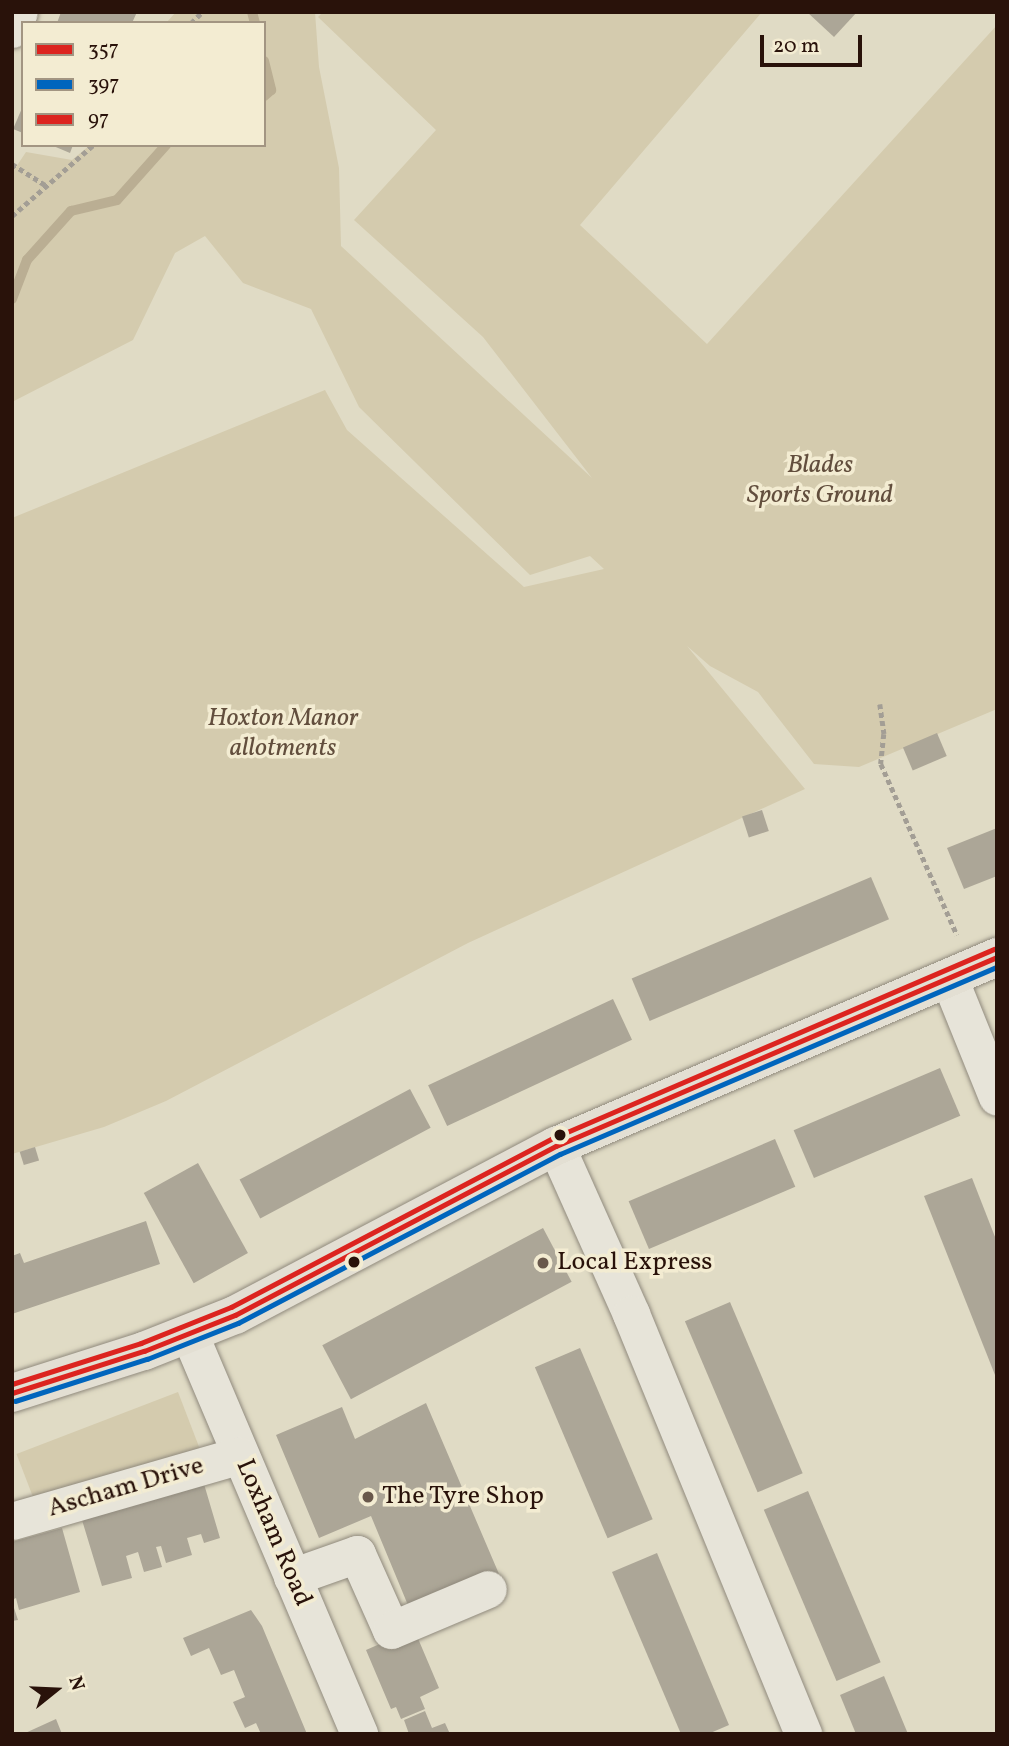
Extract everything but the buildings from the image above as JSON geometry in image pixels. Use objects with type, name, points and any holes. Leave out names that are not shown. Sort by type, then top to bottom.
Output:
[{"type":"main road","points":[[12,1393],[235,1315],[556,1146],[973,968]]},
{"type":"street","points":[[12,29],[19,12]]},
{"type":"street","points":[[973,968],[997,1097]]},
{"type":"street","points":[[556,1146],[631,1314],[803,1734]]},
{"type":"street","name":"Loxham Road","points":[[189,1333],[359,1734]]},
{"type":"street","name":"Ascham Drive","points":[[12,1521],[240,1455]]},
{"type":"street","points":[[292,1577],[357,1554],[391,1630],[488,1589]]},
{"type":"path","points":[[12,216],[91,147]]},
{"type":"path","points":[[12,164],[47,186]]},
{"type":"path","points":[[880,704],[884,734],[881,764],[973,968]]},
{"type":"green space","points":[[176,12],[315,12],[319,67],[339,168],[341,246],[592,478],[483,337],[354,220],[436,130],[318,17],[323,12],[762,12],[580,225],[707,344],[997,25],[997,709],[859,767],[814,764],[758,692],[710,666],[687,646],[805,789],[468,943],[166,1101],[104,1127],[12,1154],[12,518],[325,390],[347,430],[524,587],[604,569],[590,556],[530,575],[359,407],[311,309],[243,283],[205,236],[175,253],[133,340],[12,402],[12,173],[26,152],[72,160],[88,147],[266,147],[266,21],[168,21]]},
{"type":"green space","points":[[178,1392],[202,1455],[41,1517],[16,1454]]},
{"type":"waterway","points":[[252,12],[254,21]]},
{"type":"waterway","points":[[266,69],[271,90],[266,94]]},
{"type":"waterway","points":[[12,299],[27,260],[71,211],[117,200],[164,147]]},
{"type":"transit line","name":"97","points":[[12,1384],[141,1343],[231,1307],[553,1138],[994,949]]},
{"type":"transit line","name":"357","points":[[12,1393],[144,1351],[235,1315],[556,1146],[997,957]]},
{"type":"transit line","name":"397","points":[[15,1401],[147,1359],[238,1323],[560,1154],[997,967]]},
{"type":"place","name":"Local Express","points":[[543,1263]]},
{"type":"place","name":"The Tyre Shop","points":[[368,1497]]},
{"type":"park label","name":"Blades Sports Ground","points":[[820,481]]},
{"type":"park label","name":"Hoxton Manor allotments","points":[[283,734]]}]
